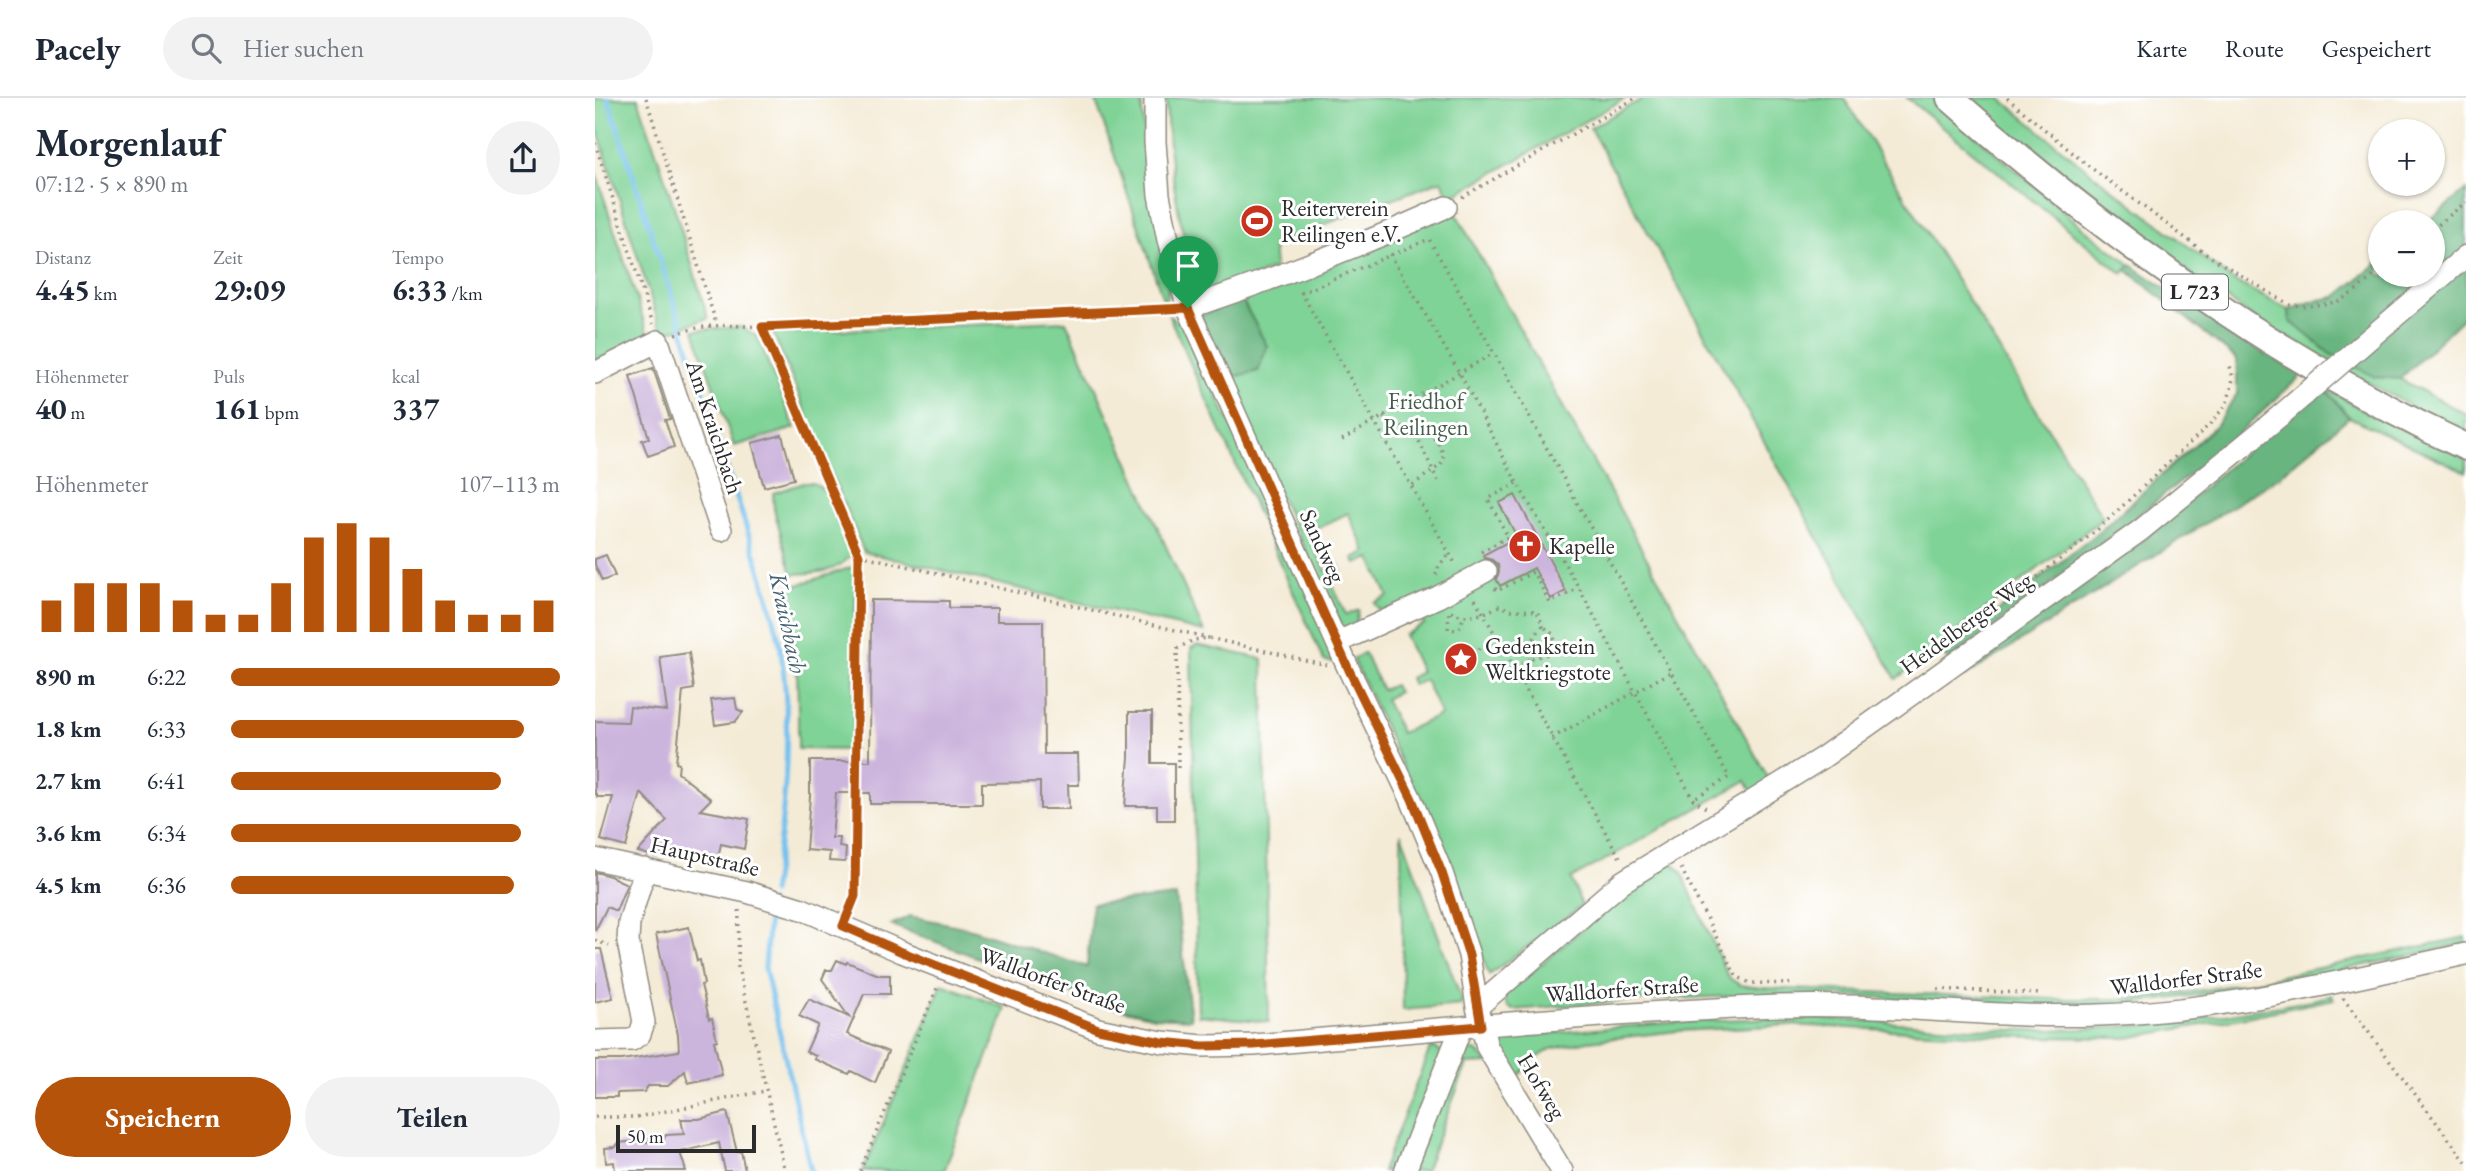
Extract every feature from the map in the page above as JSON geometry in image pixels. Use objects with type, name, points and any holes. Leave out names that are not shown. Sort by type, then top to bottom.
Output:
[{"type":"main road","name":"L 723","points":[[1950,98],[2093,217],[2198,295],[2300,360],[2374,402],[2466,447]]},
{"type":"street","name":"Sandweg","points":[[1155,98],[1159,195],[1168,240],[1188,308],[1349,670],[1412,799],[1442,873],[1469,955],[1473,1020]]},
{"type":"street","points":[[1188,308],[1298,271],[1383,236],[1445,206]]},
{"type":"street","name":"Heidelberger Weg","points":[[1473,1020],[1622,882],[1822,758],[2141,530],[2281,415],[2466,256]]},
{"type":"street","points":[[595,373],[661,339]]},
{"type":"street","name":"Am Kraichbach","points":[[661,339],[721,530]]},
{"type":"street","points":[[1338,642],[1438,597],[1486,571]]},
{"type":"street","name":"Hauptstraße","points":[[595,859],[645,869],[744,900],[802,909]]},
{"type":"street","points":[[595,1041],[632,1040],[640,1034],[644,1022],[628,942],[629,923],[645,869]]},
{"type":"street","name":"Walldorfer Straße","points":[[802,909],[1098,1029],[1162,1042],[1203,1046],[1254,1045],[1473,1020],[1785,1006],[2027,1016],[2165,1011],[2225,1003],[2466,954]]},
{"type":"street","points":[[1405,1171],[1473,1020]]},
{"type":"street","name":"Hofweg","points":[[1473,1020],[1562,1171]]},
{"type":"path","points":[[646,98],[717,324]]},
{"type":"path","points":[[1445,206],[1636,98]]},
{"type":"path","points":[[2007,98],[2086,164],[2200,249],[2290,306],[2337,302],[2368,281]]},
{"type":"path","points":[[595,143],[661,339],[701,326],[717,324],[762,327],[1188,308]]},
{"type":"path","points":[[2445,219],[2466,202]]},
{"type":"path","points":[[1301,293],[1429,239],[1729,778],[1693,799]]},
{"type":"path","points":[[1385,244],[1579,588],[1693,799],[1705,805]]},
{"type":"path","points":[[762,327],[859,555],[855,896],[843,926]]},
{"type":"path","points":[[1342,440],[1494,353]]},
{"type":"path","points":[[2020,590],[2097,530],[2209,425],[2225,405],[2231,390],[2233,378],[2229,362]]},
{"type":"path","points":[[1381,416],[1416,435],[1430,435],[1440,445],[1444,460],[1441,465],[1411,486]]},
{"type":"path","points":[[1416,435],[1439,483]]},
{"type":"path","points":[[1517,482],[1488,499],[1508,537],[1477,554],[1497,591],[1533,572],[1550,604],[1579,588]]},
{"type":"path","points":[[859,555],[1349,670]]},
{"type":"path","points":[[1484,614],[1499,606],[1513,610],[1537,611],[1543,626],[1554,635],[1552,653],[1532,658],[1516,668]]},
{"type":"path","points":[[1450,611],[1448,629],[1456,631],[1463,616]]},
{"type":"path","points":[[1532,658],[1530,646],[1534,635],[1543,626]]},
{"type":"path","points":[[1178,768],[1177,649],[1193,640],[1209,638]]},
{"type":"path","points":[[1466,656],[1497,639]]},
{"type":"path","points":[[1552,738],[1671,672]]},
{"type":"path","points":[[1672,850],[1735,976],[1749,983],[1799,984]]},
{"type":"path","points":[[744,900],[738,967],[785,1171]]},
{"type":"path","points":[[860,1171],[945,968]]},
{"type":"path","points":[[2334,982],[2345,1002],[2466,1162]]},
{"type":"path","points":[[1938,989],[2046,994]]},
{"type":"path","points":[[595,1117],[637,1117],[765,1091]]},
{"type":"green space","points":[[595,98],[638,98],[708,318],[662,334],[595,122]]},
{"type":"green space","points":[[1095,98],[1141,98],[1147,161],[1170,282],[1165,305]]},
{"type":"green space","name":"Reiterverein Reilingen e.V.","points":[[1166,98],[1626,98],[1449,198],[1442,180],[1273,244],[1275,268],[1201,301],[1187,252],[1177,201]]},
{"type":"green space","points":[[1644,98],[1844,98],[2103,518],[1896,679],[1590,128]]},
{"type":"green space","points":[[1907,98],[1932,98],[2082,227],[2131,265],[2123,274]]},
{"type":"green space","points":[[1968,98],[2000,98],[2090,172],[2234,281],[2289,310],[2290,321],[2375,377],[2400,379],[2466,414],[2466,433],[2437,421],[2260,322],[2114,220]]},
{"type":"green space","points":[[595,170],[648,334],[595,363]]},
{"type":"green space","points":[[2466,190],[2466,315],[2400,379],[2375,377],[2330,354],[2290,321],[2289,310],[2313,301],[2336,297],[2368,271],[2368,287],[2445,287],[2445,210],[2442,210]]},
{"type":"green space","name":"Friedhof Reilingen","points":[[1452,206],[1771,783],[1753,795],[1746,781],[1571,879],[1582,906],[1489,975],[1450,869],[1353,659],[1364,653],[1382,690],[1394,685],[1398,692],[1385,699],[1401,733],[1441,715],[1425,680],[1413,685],[1410,678],[1421,672],[1404,635],[1424,624],[1411,602],[1384,611],[1380,611],[1374,603],[1388,596],[1370,558],[1356,564],[1353,558],[1366,552],[1348,513],[1307,533],[1326,571],[1338,565],[1341,571],[1329,577],[1346,615],[1359,610],[1356,625],[1349,629],[1342,628],[1225,379],[1258,371],[1267,346],[1241,298]]},
{"type":"green space","points":[[2131,265],[2240,339],[2302,375],[2223,448],[1950,660],[1941,655],[2099,532],[2215,426],[2237,394],[2237,359],[2127,270]]},
{"type":"green space","points":[[1241,298],[1267,346],[1258,371],[1225,379],[1200,316]]},
{"type":"green space","points":[[1169,316],[1184,325],[1298,568],[1336,662],[1324,661]]},
{"type":"green space","points":[[1066,321],[1204,632],[864,552],[773,333]]},
{"type":"green space","points":[[741,327],[757,336],[795,428],[734,446],[694,330]]},
{"type":"green space","points":[[2322,385],[2349,417],[2277,478],[1965,676],[1955,676],[2146,538]]},
{"type":"green space","points":[[2322,386],[2371,415],[2466,458],[2466,472],[2349,417]]},
{"type":"green space","points":[[804,483],[813,483],[826,491],[851,555],[832,569],[792,574],[774,509],[773,493]]},
{"type":"green space","points":[[856,566],[853,750],[798,749],[795,649],[782,590]]},
{"type":"green space","points":[[1197,645],[1263,659],[1269,1022],[1198,1015],[1191,648]]},
{"type":"green space","points":[[1401,833],[1462,1001],[1461,1005],[1403,1010]]},
{"type":"green space","points":[[1672,862],[1681,871],[1728,977],[1740,985],[1762,988],[2051,999],[2122,999],[2247,983],[2466,937],[2466,943],[2245,988],[2112,1004],[2012,1005],[1847,996],[1722,996],[1514,1010],[1507,1007],[1504,996],[1634,885]]},
{"type":"green space","points":[[1176,896],[1191,1019],[1154,1017],[1100,1004],[891,925],[910,916],[968,928],[1087,967],[1092,904]]},
{"type":"green space","points":[[942,984],[1006,1008],[944,1171],[863,1171]]},
{"type":"green space","points":[[2332,995],[2334,999],[2127,1038],[2030,1037],[1789,1025],[1678,1031],[1588,1041],[1551,1049],[1534,1060],[1515,1079],[1501,1049],[1503,1043],[1512,1037],[1742,1019],[1843,1020],[2010,1030],[2100,1028],[2218,1016]]},
{"type":"green space","points":[[1431,1046],[1454,1058],[1467,1050],[1476,1050],[1488,1063],[1467,1064],[1425,1171],[1382,1171]]},
{"type":"building","points":[[653,368],[670,419],[665,420],[674,447],[648,456],[642,440],[649,438],[630,376]]},
{"type":"building","points":[[782,435],[794,479],[764,487],[752,443]]},
{"type":"building","name":"Kapelle","points":[[1515,495],[1566,591],[1551,599],[1534,568],[1500,586],[1496,579],[1498,565],[1483,555],[1517,537],[1499,503]]},
{"type":"building","points":[[606,555],[615,576],[602,581],[595,559]]},
{"type":"building","points":[[871,600],[949,601],[949,608],[997,608],[997,621],[1043,621],[1044,754],[1078,754],[1079,785],[1068,785],[1069,809],[1040,809],[1040,782],[982,783],[982,804],[870,804],[870,793],[836,793],[832,838],[840,838],[839,847],[846,848],[845,862],[829,861],[830,852],[806,850],[810,761],[870,761]]},
{"type":"building","points":[[689,653],[694,689],[683,691],[676,763],[679,764],[678,773],[711,799],[700,810],[749,819],[744,849],[721,844],[718,857],[661,852],[657,857],[638,852],[667,820],[641,793],[626,847],[601,840],[613,797],[597,797],[595,794],[595,721],[628,722],[630,707],[667,711],[660,657]]},
{"type":"building","points":[[735,698],[737,709],[743,712],[735,722],[715,725],[711,700]]},
{"type":"building","points":[[1129,712],[1152,712],[1152,763],[1174,763],[1174,820],[1157,820],[1157,806],[1125,806]]},
{"type":"building","points":[[595,872],[627,884],[616,911],[607,907],[595,931]]},
{"type":"building","points":[[689,927],[697,961],[700,960],[704,984],[701,985],[709,1019],[712,1018],[722,1075],[688,1083],[685,1071],[668,1086],[648,1086],[644,1092],[617,1093],[617,1097],[595,1097],[595,1060],[622,1060],[679,1051],[678,1035],[656,934]]},
{"type":"building","points":[[595,949],[601,949],[613,998],[595,1002]]},
{"type":"building","points":[[837,960],[879,975],[890,975],[890,994],[864,994],[847,1034],[888,1052],[875,1083],[851,1071],[849,1074],[814,1059],[816,1056],[806,1052],[818,1025],[799,1016],[809,999],[849,1017],[822,979],[826,970],[832,970]]},
{"type":"building","points":[[727,1112],[737,1152],[741,1151],[745,1171],[725,1171],[719,1143],[680,1152],[686,1171],[615,1171],[614,1162],[606,1163],[605,1148],[627,1142],[662,1142],[666,1135],[684,1134],[681,1119],[699,1119]]},
{"type":"waterway","name":"Kraichbach","points":[[608,98],[763,579],[778,634],[785,682],[787,742],[781,834],[772,893]]},
{"type":"waterway","name":"Kraichbach","points":[[770,902],[765,968],[811,1171]]},
{"type":"place","name":"Reiterverein Reilingen e.V.","points":[[1257,221]]},
{"type":"place","name":"Kapelle","points":[[1525,546]]},
{"type":"place","name":"Gedenkstein Weltkriegstote","points":[[1461,659]]},
{"type":"route","points":[[1188,308],[1349,670],[1412,799],[1455,907],[1469,955],[1481,1026],[1254,1045],[1203,1046],[1162,1042],[1098,1029],[1043,1009],[843,926],[855,896],[859,555],[762,327],[1188,308]]}]
